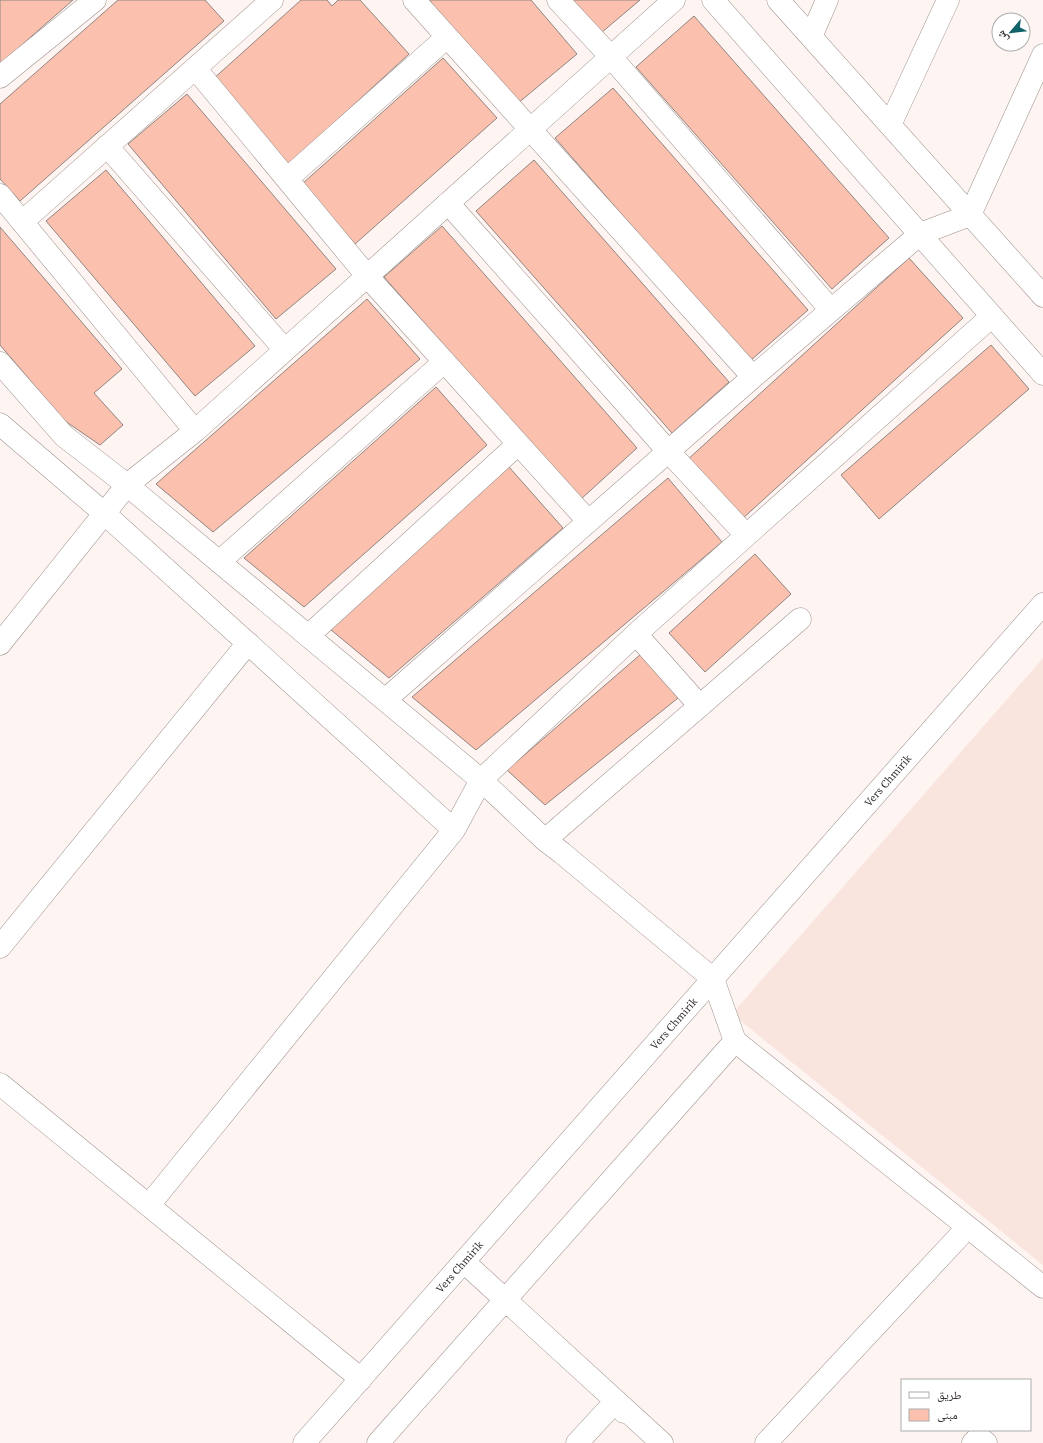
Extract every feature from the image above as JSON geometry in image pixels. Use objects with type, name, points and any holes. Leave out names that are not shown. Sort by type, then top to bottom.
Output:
[{"type":"street","points":[[0,77],[96,0]]},
{"type":"street","points":[[22,222],[272,0]]},
{"type":"street","points":[[414,0],[753,377]]},
{"type":"street","points":[[558,0],[611,57],[831,310]]},
{"type":"street","points":[[0,644],[127,485],[195,431],[674,0]]},
{"type":"street","points":[[713,0],[1043,374]]},
{"type":"street","points":[[778,0],[1043,296]]},
{"type":"street","points":[[811,37],[827,0]]},
{"type":"street","points":[[890,125],[948,0]]},
{"type":"street","points":[[287,180],[447,37]]},
{"type":"street","points":[[385,700],[668,451],[920,234],[970,215],[1043,55]]},
{"type":"street","points":[[195,68],[367,276],[588,521]]},
{"type":"street","points":[[107,146],[285,350]]},
{"type":"street","points":[[0,195],[195,431]]},
{"type":"street","points":[[448,203],[668,451],[746,535]]},
{"type":"street","points":[[149,1206],[454,830],[481,780],[636,634],[992,316]]},
{"type":"street","points":[[219,562],[444,362]]},
{"type":"street","points":[[0,363],[64,436],[127,485],[481,780],[545,840],[713,979],[735,1041],[967,1228],[1043,1287]]},
{"type":"street","points":[[0,424],[104,514],[454,830]]},
{"type":"street","points":[[308,636],[518,444]]},
{"type":"street","name":"Vers Chmirik","points":[[304,1443],[1043,604]]},
{"type":"street","points":[[545,840],[800,619]]},
{"type":"street","points":[[636,634],[700,706]]},
{"type":"street","points":[[0,947],[248,643]]},
{"type":"street","points":[[378,1443],[735,1041]]},
{"type":"street","points":[[0,1084],[361,1379]]},
{"type":"street","points":[[766,1443],[967,1228]]},
{"type":"street","points":[[464,1262],[662,1443]]},
{"type":"street","points":[[577,1443],[616,1401]]},
{"type":"street","points":[[616,1401],[647,1443]]},
{"type":"street","points":[[973,1443],[979,1437],[986,1443]]},
{"type":"shaded area","points":[[1043,658],[1043,1265],[732,1014]]},
{"type":"building","points":[[0,0],[73,0],[0,64]]},
{"type":"building","points":[[118,0],[205,0],[224,21],[20,201],[0,179],[0,104]]},
{"type":"building","points":[[301,0],[327,0],[332,6],[338,0],[360,0],[409,54],[286,167],[212,80]]},
{"type":"building","points":[[429,0],[531,0],[577,54],[517,104]]},
{"type":"building","points":[[572,0],[640,0],[601,33]]},
{"type":"building","points":[[694,16],[889,238],[832,289],[636,67]]},
{"type":"building","points":[[443,58],[497,118],[355,244],[302,184]]},
{"type":"building","points":[[613,88],[808,310],[750,361],[555,138]]},
{"type":"building","points":[[187,94],[336,269],[276,319],[128,144]]},
{"type":"building","points":[[534,160],[729,382],[672,433],[476,211]]},
{"type":"building","points":[[106,170],[255,346],[195,396],[46,221]]},
{"type":"building","points":[[442,226],[637,448],[580,500],[384,277]]},
{"type":"building","points":[[0,227],[122,369],[94,393],[123,425],[100,445],[65,421],[0,345]]},
{"type":"building","points":[[909,258],[963,318],[741,520],[686,461]]},
{"type":"building","points":[[367,299],[420,359],[213,532],[156,484]]},
{"type":"building","points":[[991,345],[1029,389],[879,519],[841,475]]},
{"type":"building","points":[[436,387],[487,445],[304,607],[244,558]]},
{"type":"building","points":[[509,467],[563,528],[389,678],[330,629]]},
{"type":"building","points":[[668,478],[722,542],[476,750],[412,697]]},
{"type":"building","points":[[755,554],[791,594],[705,672],[669,633]]},
{"type":"building","points":[[641,654],[678,698],[545,805],[507,770]]}]
